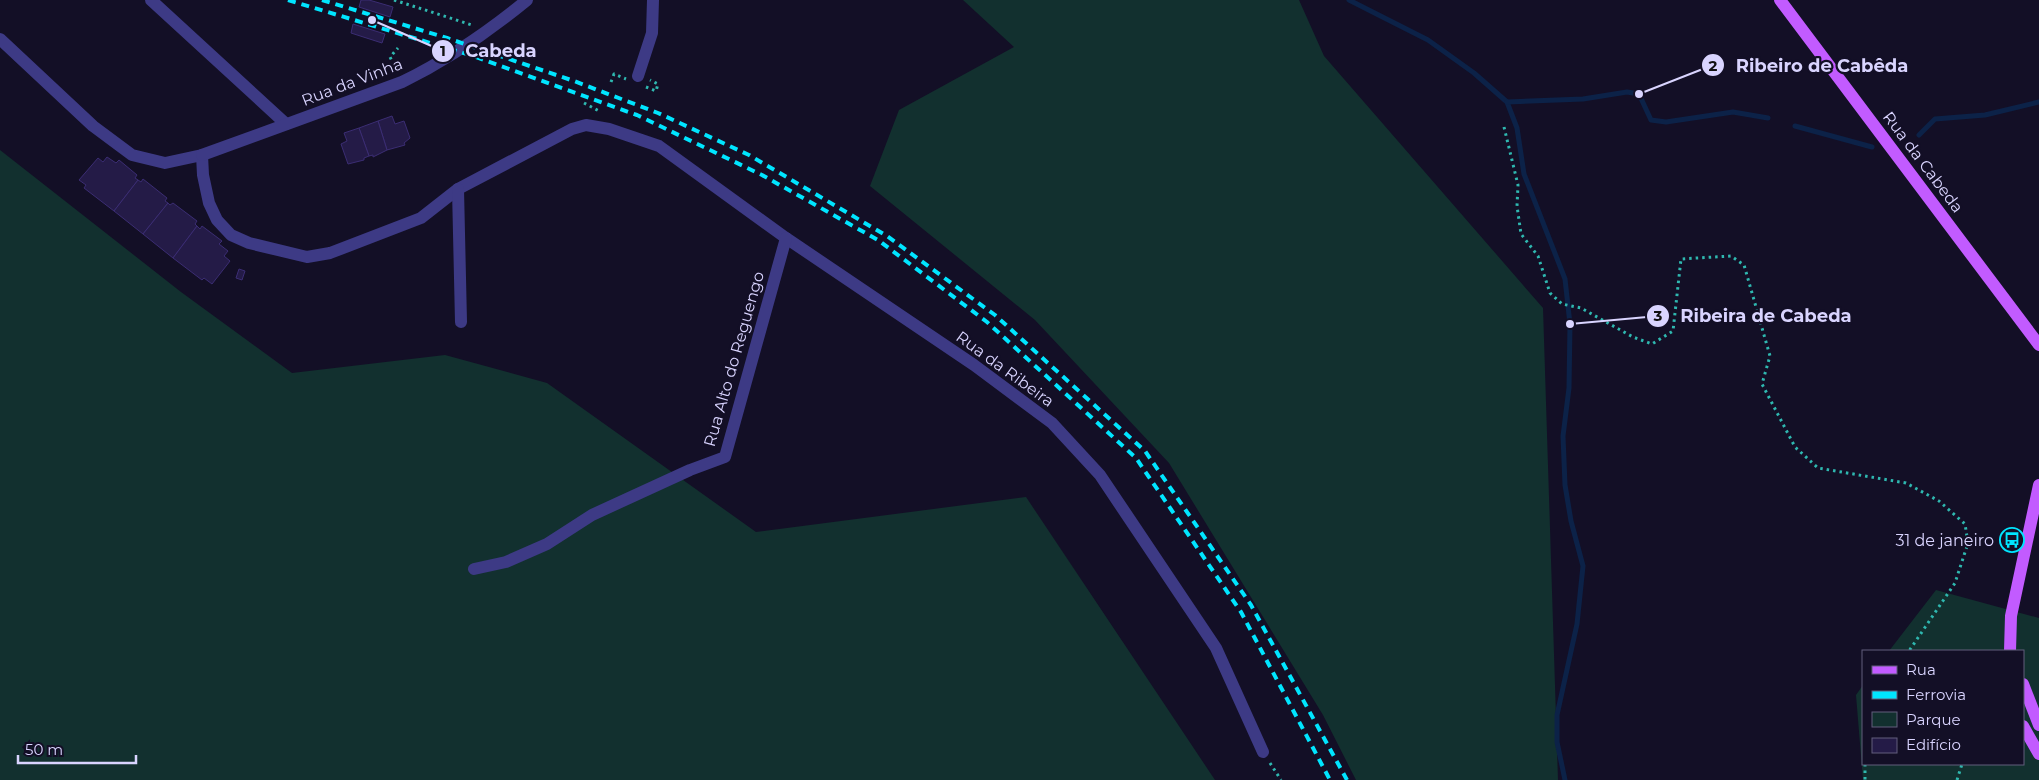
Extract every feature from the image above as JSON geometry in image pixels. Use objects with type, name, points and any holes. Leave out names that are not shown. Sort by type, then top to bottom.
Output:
[{"type":"main road","name":"Rua da Cabeda","points":[[1780,0],[2039,345]]},
{"type":"main road","points":[[2010,650],[2011,616],[2036,511],[2039,485]]},
{"type":"main road","points":[[2024,687],[2039,725]]},
{"type":"main road","points":[[2024,728],[2039,754]]},
{"type":"street","points":[[151,0],[286,124]]},
{"type":"street","name":"Rua da Vinha","points":[[0,40],[112,142],[132,155],[165,163],[202,155],[402,82],[426,70],[490,30],[527,0]]},
{"type":"street","points":[[638,76],[652,33],[653,0]]},
{"type":"street","name":"Rua da Ribeira","points":[[202,155],[203,174],[209,203],[217,220],[231,235],[249,243],[307,257],[330,253],[421,218],[458,189],[572,129],[586,126],[609,130],[659,146],[786,238],[974,365],[1052,423],[1100,475],[1216,648],[1262,752]]},
{"type":"street","points":[[458,189],[461,322]]},
{"type":"street","name":"Rua Alto do Reguengo","points":[[474,569],[506,562],[547,544],[592,515],[690,470],[725,457],[786,238]]},
{"type":"path","points":[[394,0],[490,30]]},
{"type":"path","points":[[398,48],[390,57],[402,82]]},
{"type":"path","points":[[1504,127],[1518,185],[1517,206],[1520,234],[1538,256],[1550,294],[1562,304],[1576,307],[1633,337],[1652,344],[1673,331],[1681,259],[1731,256],[1744,265],[1770,356],[1762,384],[1796,447],[1818,468],[1906,482],[1939,501],[1965,524],[1968,543],[1955,583],[1910,650]]},
{"type":"path","points":[[1262,752],[1281,780]]},
{"type":"path","points":[[1865,765],[1865,780]]},
{"type":"path","points":[[1957,780],[1962,765]]},
{"type":"green space","points":[[963,0],[1299,0],[1324,56],[1543,308],[1558,780],[1356,780],[1323,715],[1169,463],[1035,320],[870,186],[899,110],[1014,47]]},
{"type":"green space","points":[[0,150],[181,292],[292,373],[445,355],[547,383],[756,532],[1026,497],[1215,780],[0,780]]},
{"type":"green space","points":[[1936,590],[2039,618],[2039,780],[1863,780],[1856,695],[1862,686],[1862,765],[2024,765],[2024,650],[1890,650]]},
{"type":"building","points":[[361,0],[369,0],[393,7],[390,17],[359,7]]},
{"type":"building","points":[[353,24],[385,34],[382,43],[351,33]]},
{"type":"building","points":[[392,116],[395,124],[404,121],[410,138],[404,143],[405,145],[387,150],[378,121]]},
{"type":"building","points":[[378,121],[387,150],[373,157],[373,155],[369,156],[359,128]]},
{"type":"building","points":[[359,128],[369,156],[364,158],[364,160],[348,164],[341,144],[347,141],[344,133]]},
{"type":"building","points":[[107,157],[116,163],[119,160],[137,175],[135,178],[138,180],[114,211],[84,188],[86,185],[79,180],[98,158],[103,162]]},
{"type":"building","points":[[143,179],[167,198],[165,201],[168,203],[143,234],[114,211],[138,180],[141,182]]},
{"type":"building","points":[[168,203],[170,205],[173,203],[197,221],[195,224],[197,226],[173,258],[143,234]]},
{"type":"building","points":[[197,226],[200,229],[202,226],[222,241],[219,244],[228,251],[224,256],[230,261],[212,284],[204,278],[202,280],[173,258]]},
{"type":"building","points":[[239,269],[245,271],[242,280],[236,278]]},
{"type":"waterway","points":[[1349,0],[1428,40],[1474,73],[1507,102],[1517,128],[1524,174],[1565,279],[1570,324],[1569,388],[1563,436],[1565,485],[1571,521],[1583,566],[1577,624],[1557,715],[1557,742],[1565,780]]},
{"type":"waterway","points":[[1507,102],[1583,99],[1627,92],[1639,94],[1651,120],[1666,122],[1733,112],[1768,118]]},
{"type":"waterway","points":[[1919,135],[1935,119],[1985,115],[2039,102]]},
{"type":"waterway","points":[[1795,126],[1872,147]]},
{"type":"railway","points":[[288,0],[470,55],[637,115],[762,175],[878,240],[987,322],[1136,458],[1241,612],[1330,780]]},
{"type":"railway","points":[[322,0],[447,38],[574,81],[658,113],[749,155],[887,236],[995,315],[1145,451],[1251,605],[1347,780]]},
{"type":"place","name":"Cabeda","points":[[372,20]]},
{"type":"place","name":"Ribeiro de Cabêda","points":[[1639,94]]},
{"type":"place","name":"Ribeira de Cabeda","points":[[1570,324]]},
{"type":"place","name":"31 de janeiro","points":[[2012,540]]}]
